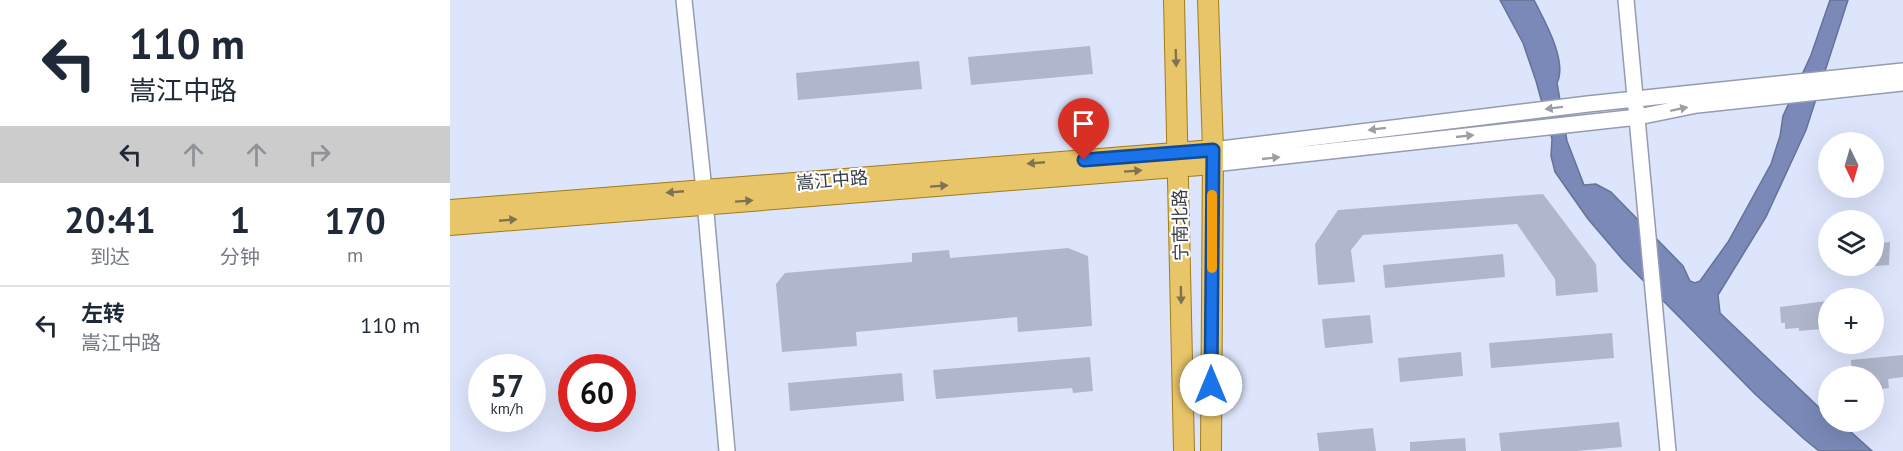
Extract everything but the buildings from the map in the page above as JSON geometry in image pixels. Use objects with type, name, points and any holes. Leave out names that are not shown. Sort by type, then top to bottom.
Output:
[{"type":"main road","name":"宁南北路","points":[[1174,0],[1184,451]]},
{"type":"main road","name":"宁南北路","points":[[1208,0],[1213,157],[1211,451]]},
{"type":"main road","name":"嵩江中路","points":[[450,210],[705,197],[1213,157]]},
{"type":"main road","name":"嵩江中路","points":[[450,225],[705,197]]},
{"type":"street","points":[[684,0],[705,197],[727,451]]},
{"type":"street","points":[[1626,0],[1668,451]]},
{"type":"street","points":[[1213,157],[1519,112],[1903,71]]},
{"type":"street","points":[[1213,157],[1638,117],[1697,105],[1903,83]]},
{"type":"water","points":[[1500,0],[1534,0],[1549,29],[1559,64],[1560,74],[1557,83],[1567,141],[1584,185],[1596,184],[1611,192],[1683,266],[1690,281],[1695,283],[1700,281],[1728,242],[1771,164],[1780,136],[1783,116],[1811,55],[1830,0],[1848,0],[1806,130],[1766,217],[1718,295],[1720,313],[1818,406],[1818,432],[1851,432],[1872,451],[1819,451],[1755,394],[1623,260],[1588,219],[1555,172],[1551,156],[1552,139],[1523,43]]},
{"type":"slow traffic","points":[[1212,195],[1212,268]]},
{"type":"route","points":[[1084,160],[1213,150],[1211,385]]}]
